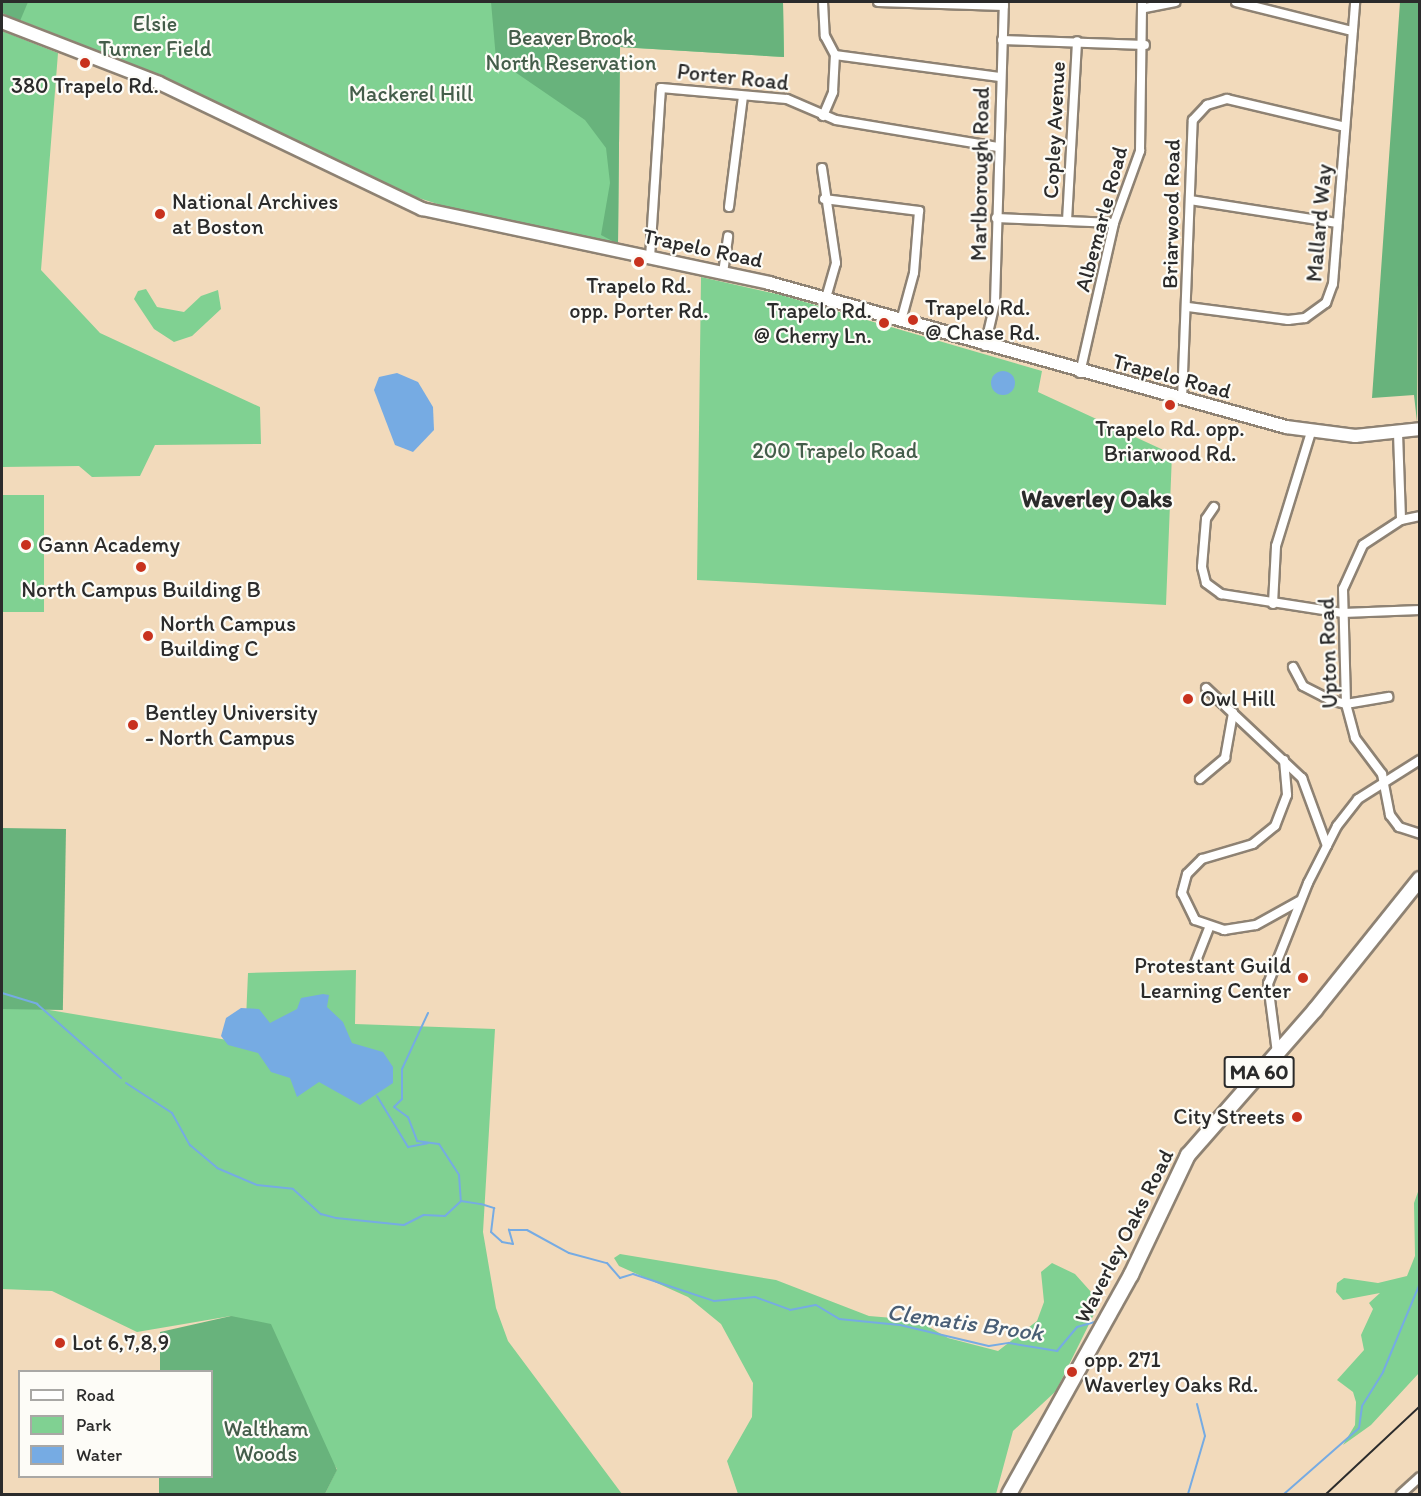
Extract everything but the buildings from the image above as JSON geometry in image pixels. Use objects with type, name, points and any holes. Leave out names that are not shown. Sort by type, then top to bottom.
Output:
[{"type":"main road","name":"Trapelo Road","points":[[2,22],[159,83],[412,205],[723,273],[826,299],[1080,374],[1311,432],[1398,433],[1419,429]]},
{"type":"main road","name":"Waverley Oaks Road","points":[[1009,1494],[1131,1275],[1183,1162],[1277,1053],[1419,879]]},
{"type":"street","points":[[823,2],[825,36],[835,55],[833,92],[823,116]]},
{"type":"street","points":[[878,2],[1004,4]]},
{"type":"street","points":[[1144,5],[1175,2]]},
{"type":"street","points":[[1236,2],[1352,31]]},
{"type":"street","name":"Mallard Way","points":[[1188,307],[1288,320],[1313,314],[1331,294],[1355,2]]},
{"type":"street","name":"Marlborough Road","points":[[985,346],[995,303],[1000,77],[1004,4]]},
{"type":"street","name":"Albemarle Road","points":[[1080,374],[1114,223],[1140,152],[1145,45],[1144,5]]},
{"type":"street","points":[[1002,40],[1145,45]]},
{"type":"street","name":"Copley Avenue","points":[[1067,221],[1077,41]]},
{"type":"street","points":[[835,55],[1000,77]]},
{"type":"street","name":"Porter Road","points":[[650,258],[661,88],[787,99],[823,116],[998,147]]},
{"type":"street","points":[[729,207],[743,96]]},
{"type":"street","name":"Briarwood Road","points":[[1182,400],[1188,307],[1189,133],[1207,105],[1234,99],[1345,127]]},
{"type":"street","points":[[822,168],[824,199],[836,263],[826,299]]},
{"type":"street","points":[[824,199],[919,211],[914,273],[901,321]]},
{"type":"street","points":[[1190,200],[1337,223]]},
{"type":"street","points":[[996,218],[1114,223]]},
{"type":"street","points":[[723,273],[728,236]]},
{"type":"street","points":[[1273,604],[1276,546],[1311,432]]},
{"type":"street","points":[[1398,433],[1401,520],[1419,516]]},
{"type":"street","points":[[1214,507],[1206,519],[1201,559],[1206,583],[1221,594],[1273,604],[1342,613],[1419,610]]},
{"type":"street","name":"Upton Road","points":[[1401,520],[1358,552],[1347,573],[1342,613],[1346,704],[1355,738],[1383,780],[1394,821],[1419,834]]},
{"type":"street","points":[[1293,667],[1308,690],[1346,704],[1388,697]]},
{"type":"street","points":[[1206,688],[1284,760],[1308,787],[1327,846]]},
{"type":"street","points":[[1200,778],[1225,758],[1233,713]]},
{"type":"street","points":[[1284,760],[1286,803],[1270,832],[1253,844],[1202,859],[1184,879],[1185,906],[1209,928],[1256,925],[1301,900]]},
{"type":"street","points":[[1277,1053],[1269,984],[1301,900],[1327,846],[1358,799],[1383,780],[1419,760]]},
{"type":"street","points":[[1194,966],[1209,928]]},
{"type":"street","points":[[1401,1494],[1419,1477]]},
{"type":"green space","name":"Mackerel Hill","points":[[2,2],[783,2],[784,57],[620,47],[618,244],[456,210],[397,191],[172,81],[2,13]]},
{"type":"green space","points":[[2,2],[28,2],[20,21],[2,13]]},
{"type":"green space","name":"Beaver Brook North Reservation","points":[[491,2],[783,2],[784,57],[620,47],[618,244],[601,235],[610,183],[606,148],[585,120],[496,59]]},
{"type":"green space","points":[[1400,2],[1420,2],[1417,422],[1414,395],[1372,398]]},
{"type":"green space","points":[[2,31],[58,53],[41,270],[100,333],[260,407],[261,444],[155,445],[140,476],[92,477],[79,466],[2,467]]},
{"type":"green space","name":"200 Trapelo Road","points":[[701,277],[781,295],[1042,371],[1038,392],[1172,454],[1166,605],[697,580]]},
{"type":"green space","points":[[146,289],[157,307],[184,312],[201,296],[218,290],[221,309],[192,336],[174,342],[154,329],[134,299],[138,291]]},
{"type":"green space","name":"Gann Academy","points":[[2,495],[44,495],[44,612],[2,612]]},
{"type":"green space","points":[[2,828],[66,829],[63,1010],[2,1009]]},
{"type":"green space","points":[[356,970],[355,1024],[495,1029],[483,1232],[496,1308],[508,1341],[622,1494],[325,1494],[337,1469],[231,1316],[137,1332],[52,1291],[2,1289],[2,1002],[245,1043],[248,973]]},
{"type":"green space","points":[[1419,1189],[1419,1373],[1371,1425],[1343,1445],[1355,1425],[1356,1402],[1353,1392],[1337,1380],[1364,1350],[1361,1335],[1373,1309],[1369,1303],[1380,1293],[1343,1300],[1336,1292],[1337,1283],[1344,1278],[1378,1283],[1407,1276],[1415,1256],[1414,1203]]},
{"type":"green space","points":[[620,1254],[776,1280],[869,1316],[917,1320],[948,1338],[998,1351],[1037,1321],[1044,1302],[1041,1272],[1052,1263],[1075,1274],[1100,1302],[1056,1391],[1013,1431],[996,1494],[738,1494],[727,1461],[752,1417],[753,1383],[721,1324],[688,1297],[619,1266],[614,1258]]},
{"type":"green space","name":"Waltham Woods","points":[[231,1316],[271,1324],[337,1470],[325,1494],[159,1494],[159,1478],[213,1478],[213,1370],[160,1370],[160,1332]]},
{"type":"water","points":[[1003,371],[1011,375],[1015,383],[1011,391],[1003,395],[995,391],[991,383],[995,375]]},
{"type":"water","points":[[397,373],[418,382],[433,407],[434,430],[413,452],[395,445],[374,390],[379,377]]},
{"type":"water","points":[[329,995],[327,1007],[343,1022],[352,1043],[383,1052],[393,1067],[393,1083],[360,1105],[319,1082],[297,1097],[290,1078],[271,1072],[258,1053],[228,1045],[221,1036],[226,1018],[241,1008],[259,1009],[270,1023],[297,1009],[301,998]]},
{"type":"waterway","name":"Clematis Brook","points":[[2,993],[37,1004],[121,1078]]},
{"type":"waterway","points":[[428,1013],[402,1069],[402,1099],[394,1107],[408,1117],[417,1141],[439,1144],[459,1175],[461,1201]]},
{"type":"waterway","name":"Clematis Brook","points":[[126,1083],[172,1113],[190,1145],[217,1168],[257,1185],[293,1189],[321,1214],[336,1218],[404,1225],[424,1215],[445,1216],[461,1201],[481,1204],[494,1208],[491,1232],[502,1242],[513,1244],[509,1230],[527,1230],[569,1253],[607,1263],[620,1278],[633,1274],[714,1301],[755,1297],[790,1310],[816,1305],[839,1319],[900,1325],[989,1346],[1009,1343],[1057,1351],[1077,1327],[1098,1321]]},
{"type":"waterway","points":[[377,1096],[408,1147],[428,1143]]},
{"type":"waterway","points":[[1284,1494],[1359,1428],[1362,1406],[1383,1372],[1420,1283]]},
{"type":"waterway","name":"Clematis Brook","points":[[1188,1494],[1205,1436],[1197,1404]]},
{"type":"railway","points":[[1326,1494],[1420,1406]]},
{"type":"place","name":"380 Trapelo Rd.","points":[[85,63]]},
{"type":"place","name":"National Archives at Boston","points":[[160,214]]},
{"type":"place","name":"Trapelo Rd. opp. Porter Rd.","points":[[639,262]]},
{"type":"place","name":"Trapelo Rd. @ Chase Rd.","points":[[913,320]]},
{"type":"place","name":"Trapelo Rd. @ Cherry Ln.","points":[[884,323]]},
{"type":"place","name":"Trapelo Rd. opp. Briarwood Rd.","points":[[1170,405]]},
{"type":"place","name":"Gann Academy","points":[[26,545]]},
{"type":"place","name":"North Campus Building B","points":[[141,567]]},
{"type":"place","name":"North Campus Building C","points":[[148,636]]},
{"type":"place","name":"Owl Hill","points":[[1188,699]]},
{"type":"place","name":"Bentley University - North Campus","points":[[133,725]]},
{"type":"place","name":"Protestant Guild Learning Center","points":[[1303,978]]},
{"type":"place","name":"City Streets","points":[[1297,1117]]},
{"type":"place","name":"Lot 6,7,8,9","points":[[60,1343]]},
{"type":"place","name":"opp. 271 Waverley Oaks Rd.","points":[[1072,1372]]},
{"type":"district","name":"Waverley Oaks","points":[[1097,499]]},
{"type":"park label","name":"Elsie Turner Field","points":[[155,36]]}]
